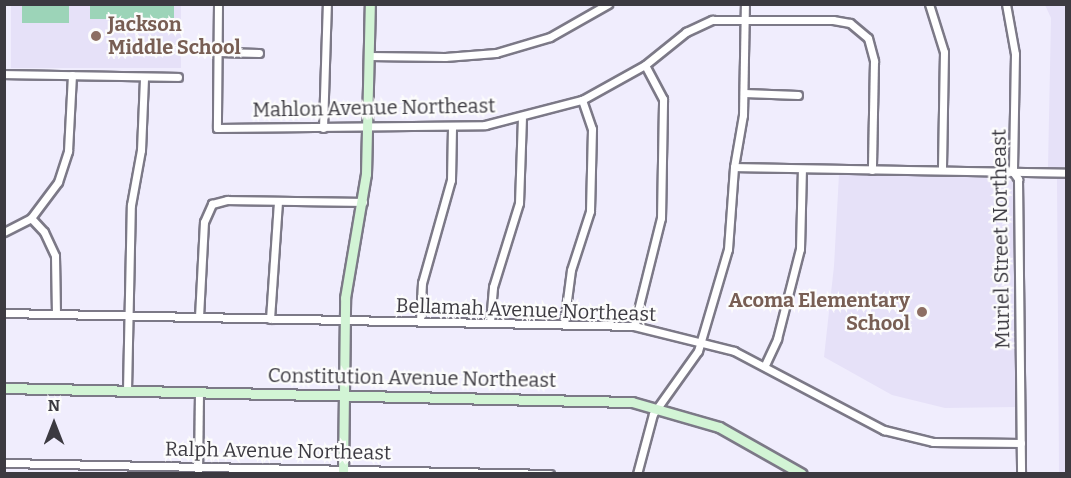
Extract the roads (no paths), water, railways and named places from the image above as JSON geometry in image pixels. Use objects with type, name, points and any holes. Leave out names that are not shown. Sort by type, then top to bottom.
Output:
[{"type":"street","points":[[218,4],[218,52],[259,53]]},
{"type":"street","points":[[323,128],[327,4]]},
{"type":"street","points":[[344,471],[345,320],[348,269],[363,202],[370,4]]},
{"type":"street","points":[[369,56],[445,57],[496,53],[550,37],[608,4]]},
{"type":"street","points":[[637,474],[645,434],[658,407],[692,363],[701,341],[730,238],[734,167],[744,93],[745,4]]},
{"type":"street","points":[[929,4],[944,52],[942,170]]},
{"type":"street","name":"Muriel Street Northeast","points":[[1006,4],[1015,54],[1013,172],[1018,179],[1021,474]]},
{"type":"street","name":"Mahlon Avenue Northeast","points":[[218,52],[217,128],[452,127],[522,119],[582,100],[645,65],[697,25],[723,18],[833,20],[850,23],[861,31],[874,61],[872,170]]},
{"type":"street","points":[[634,326],[661,218],[663,99],[645,65]]},
{"type":"street","points":[[4,74],[178,77]]},
{"type":"street","points":[[4,232],[31,218],[48,199],[65,162],[72,75]]},
{"type":"street","points":[[127,390],[131,205],[141,150],[144,76]]},
{"type":"street","points":[[744,93],[798,95]]},
{"type":"street","points":[[564,324],[571,270],[588,227],[590,211],[592,129],[582,100]]},
{"type":"street","points":[[490,322],[493,287],[519,203],[522,119]]},
{"type":"street","points":[[420,321],[422,283],[451,180],[452,127]]},
{"type":"street","points":[[734,167],[1066,173]]},
{"type":"street","points":[[765,366],[777,339],[800,249],[802,169]]},
{"type":"street","points":[[199,317],[204,222],[212,204],[227,200],[363,202]]},
{"type":"street","points":[[270,319],[278,201]]},
{"type":"street","points":[[31,218],[44,232],[55,256],[56,314]]},
{"type":"street","name":"Bellamah Avenue Northeast","points":[[4,313],[634,326],[701,341],[765,366],[859,420],[893,433],[933,442],[1021,443]]},
{"type":"street","name":"Constitution Avenue Northeast","points":[[4,388],[606,400],[658,407],[719,426],[802,474]]},
{"type":"street","points":[[198,470],[200,392]]},
{"type":"street","name":"Ralph Avenue Northeast","points":[[4,463],[127,465],[198,470],[550,474]]},
{"type":"street","points":[[56,464],[57,474]]},
{"type":"street","points":[[127,465],[127,474]]},
{"type":"place","name":"Jackson Middle School","points":[[96,36]]},
{"type":"place","name":"Acoma Elementary School","points":[[922,312]]}]
